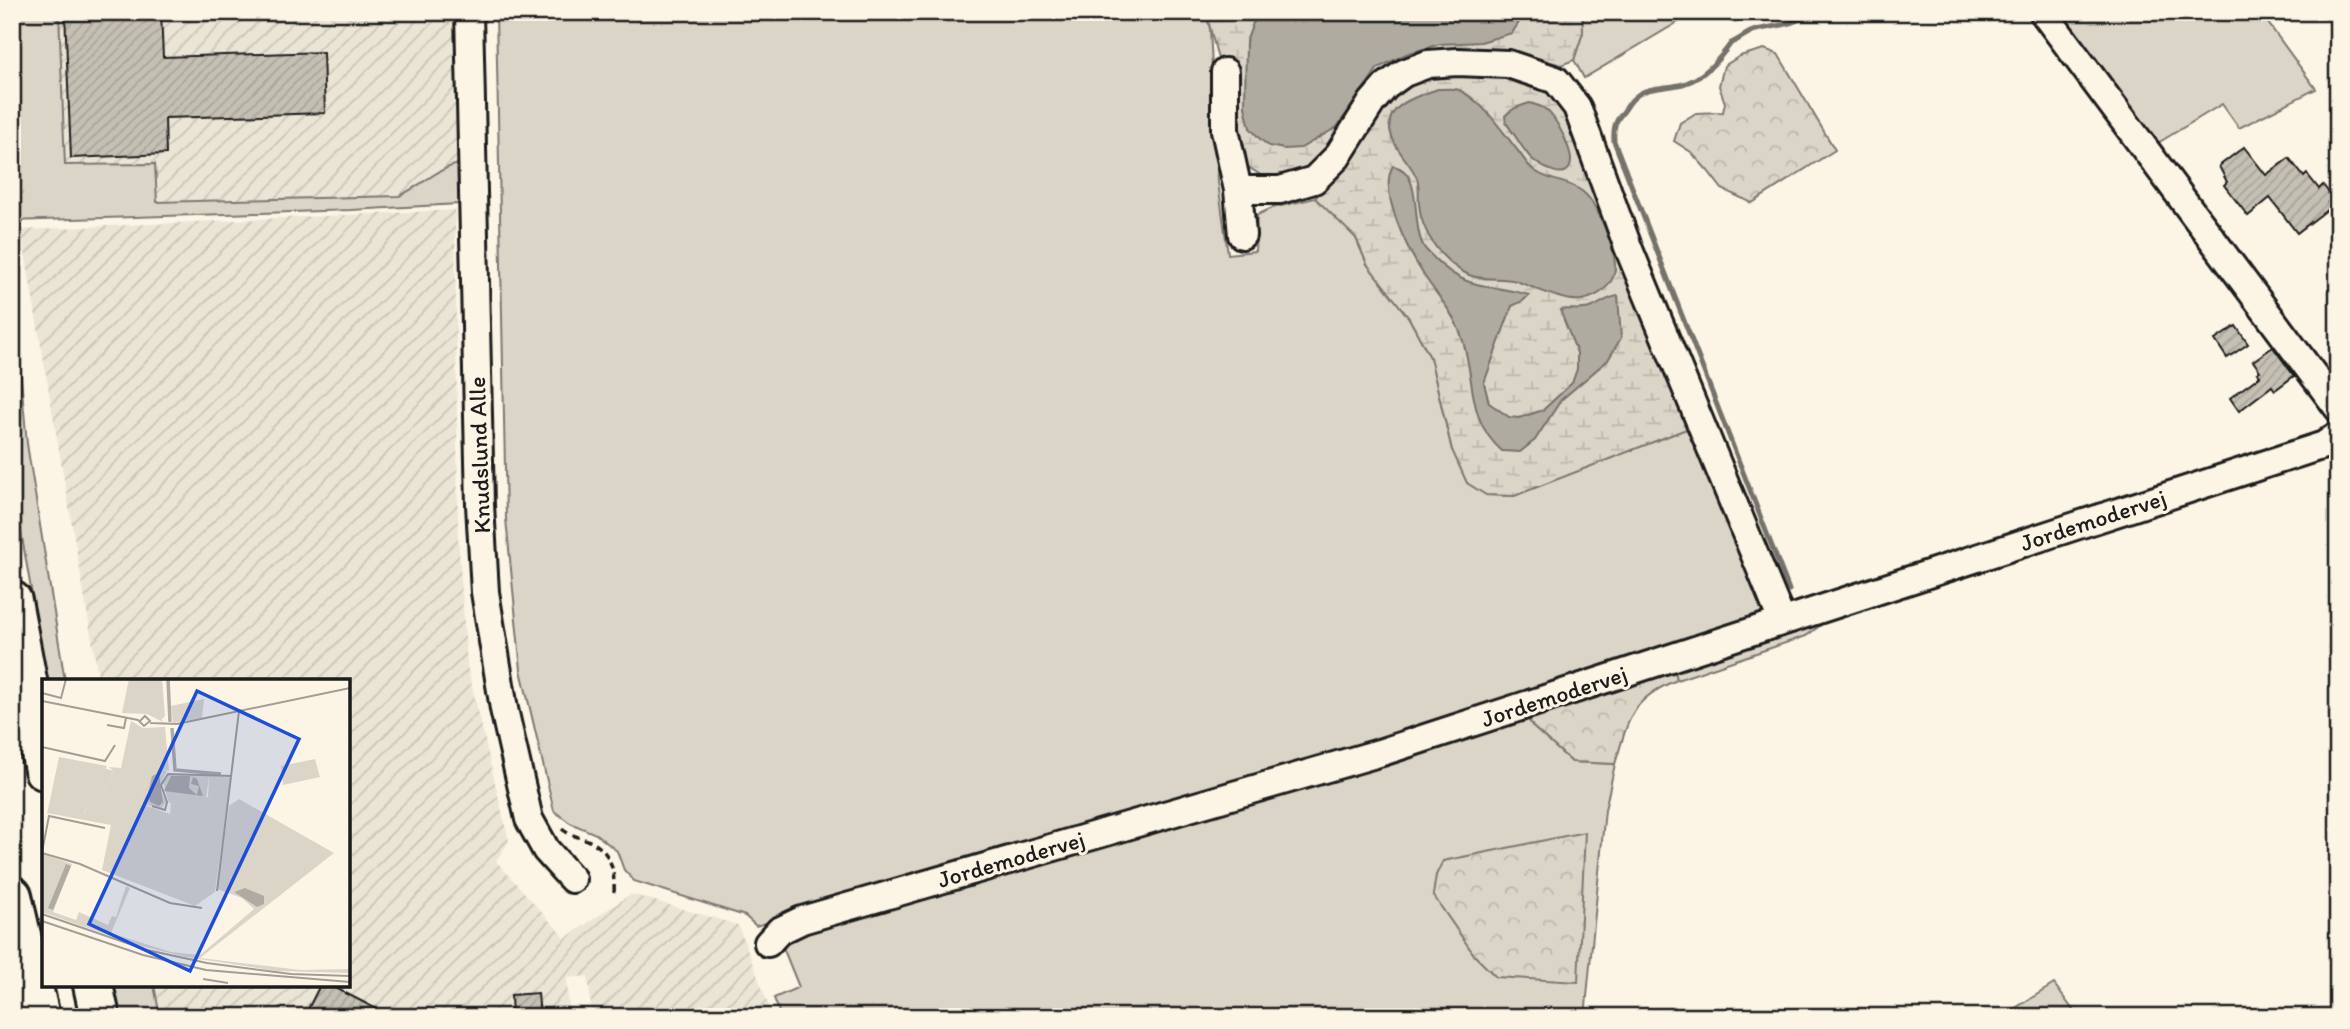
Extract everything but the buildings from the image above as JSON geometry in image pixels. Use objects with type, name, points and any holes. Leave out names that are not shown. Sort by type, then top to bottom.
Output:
[{"type":"highway","points":[[12,601],[42,759]]},
{"type":"highway","points":[[12,896],[40,1017]]},
{"type":"highway","points":[[93,987],[100,1017]]},
{"type":"street","name":"Knudslund Alle","points":[[469,12],[480,505],[485,592],[504,709],[529,819],[546,850],[572,879]]},
{"type":"street","points":[[2043,12],[2338,408]]},
{"type":"street","points":[[1238,190],[1280,190],[1314,180],[1337,157],[1372,102],[1386,86],[1404,73],[1428,64],[1508,64],[1556,80],[1577,107],[1628,247],[1782,621]]},
{"type":"street","points":[[1225,72],[1225,130],[1238,190],[1242,235]]},
{"type":"street","name":"Jordemodervej","points":[[768,943],[779,931],[802,920],[1379,753],[2325,444],[2338,435]]},
{"type":"path","points":[[554,824],[566,833],[601,846],[610,859],[614,872],[614,895]]},
{"type":"shaded area","points":[[12,12],[455,12],[459,204],[12,221]]},
{"type":"shaded area","points":[[1264,12],[1526,12],[1512,33],[1481,42],[1440,44],[1406,54],[1378,68],[1337,127],[1301,148],[1284,149],[1269,146],[1260,139],[1250,128],[1245,107],[1246,42],[1253,23]]},
{"type":"shaded area","points":[[1438,89],[1457,89],[1468,95],[1492,117],[1532,169],[1577,188],[1589,198],[1605,228],[1615,261],[1614,275],[1604,290],[1588,299],[1567,299],[1516,281],[1469,275],[1442,255],[1424,226],[1417,178],[1392,138],[1389,126],[1396,109],[1414,98]]},
{"type":"shaded area","points":[[1530,103],[1549,113],[1562,134],[1571,157],[1569,168],[1565,172],[1560,173],[1541,166],[1532,159],[1506,123],[1505,116],[1508,113]]},
{"type":"shaded area","points":[[1393,166],[1403,170],[1409,178],[1420,237],[1435,259],[1447,270],[1469,282],[1529,295],[1512,306],[1484,383],[1489,403],[1509,417],[1519,418],[1543,410],[1572,383],[1577,369],[1577,353],[1560,310],[1590,308],[1618,296],[1621,338],[1608,360],[1561,400],[1535,440],[1520,452],[1502,451],[1482,424],[1476,410],[1465,348],[1457,324],[1419,267],[1397,223],[1389,191],[1389,177]]},
{"type":"shaded area","points":[[455,210],[458,535],[467,665],[509,841],[496,861],[565,938],[631,894],[738,925],[773,1017],[592,1017],[588,976],[567,978],[569,1017],[160,1017],[154,987],[350,987],[350,679],[99,679],[21,230]]},
{"type":"green space","points":[[12,12],[59,12],[65,165],[155,164],[157,202],[399,196],[442,170],[458,164],[459,204],[12,221]]},
{"type":"green space","points":[[496,12],[1206,12],[1210,29],[1218,182],[1228,254],[1255,251],[1257,215],[1272,208],[1315,198],[1332,212],[1356,238],[1367,264],[1409,318],[1430,357],[1452,450],[1486,495],[1514,496],[1694,426],[1768,614],[1600,673],[756,926],[745,916],[634,881],[624,870],[617,851],[596,834],[570,823],[554,811],[521,670],[506,519]]},
{"type":"green space","points":[[1206,12],[1582,12],[1583,32],[1574,60],[1561,65],[1516,52],[1485,49],[1443,52],[1334,143],[1296,181],[1264,177],[1245,165]]},
{"type":"green space","points":[[1582,12],[1695,12],[1584,78],[1574,60],[1583,32]]},
{"type":"green space","points":[[2056,12],[2260,12],[2316,89],[2239,128],[2222,104],[2153,146]]},
{"type":"green space","points":[[1764,49],[1778,54],[1835,150],[1752,203],[1722,189],[1691,152],[1674,141],[1680,123],[1696,113],[1723,112],[1725,103],[1719,86],[1724,66],[1740,56]]},
{"type":"green space","points":[[1421,73],[1530,78],[1568,103],[1694,426],[1514,496],[1486,495],[1467,483],[1452,450],[1430,357],[1409,318],[1367,264],[1356,238],[1315,198],[1327,186],[1391,89]]},
{"type":"green space","points":[[12,279],[27,444],[65,679],[47,679],[12,480]]},
{"type":"green space","points":[[2338,447],[2338,452],[1841,610],[1806,636],[1677,680],[1673,664]]},
{"type":"green space","points":[[1673,664],[1677,680],[1661,687],[1640,703],[1628,723],[1615,764],[1572,762],[1533,727],[1525,713]]},
{"type":"green space","points":[[1525,713],[1533,727],[1572,762],[1615,764],[1605,810],[1585,1017],[781,1017],[774,998],[799,987],[784,950],[783,941],[787,935]]},
{"type":"green space","points":[[1585,832],[1578,982],[1496,977],[1475,956],[1433,895],[1436,875],[1443,861]]},
{"type":"green space","points":[[2054,984],[2078,1017],[2001,1017]]},
{"type":"green space","points":[[112,987],[154,987],[160,1017],[119,1017]]},
{"type":"waterway","points":[[1789,590],[1614,141],[1614,132],[1618,118],[1639,94],[1693,80],[1712,66],[1731,43],[1753,31],[1792,22],[1810,12]]}]
